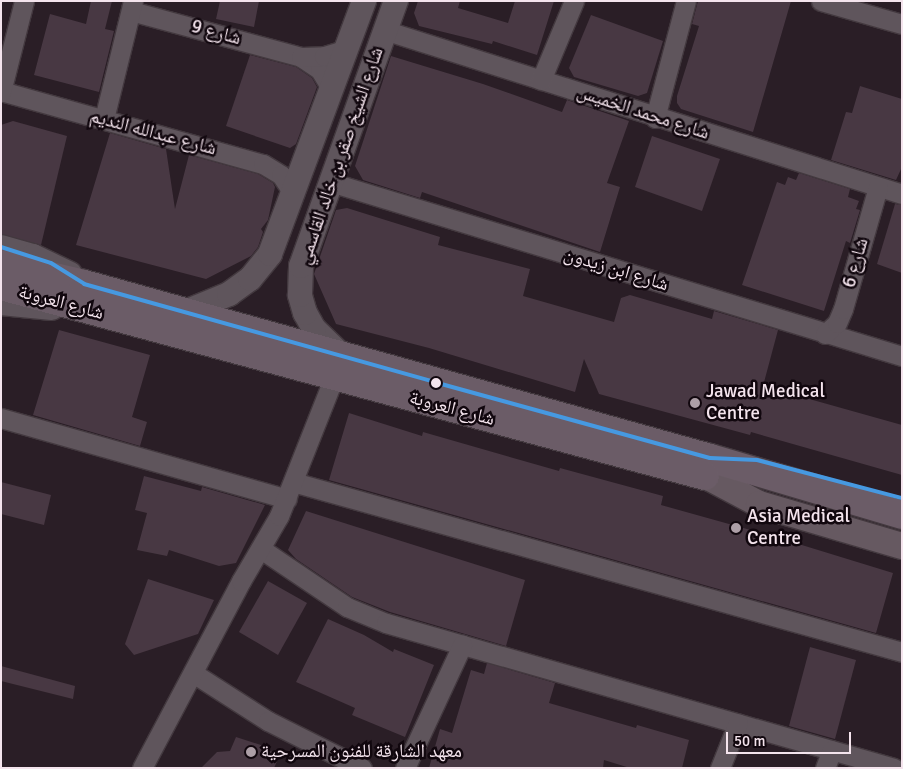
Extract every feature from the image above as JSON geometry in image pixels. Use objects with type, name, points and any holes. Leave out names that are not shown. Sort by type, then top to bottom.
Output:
[{"type":"main road","name":"شارع العروبة","points":[[1,264],[81,296],[710,468],[902,515]]},
{"type":"main road","name":"شارع العروبة","points":[[1,286],[184,312],[338,367]]},
{"type":"main road","points":[[710,468],[757,460],[902,498]]},
{"type":"main road","name":"شارع العروبة","points":[[710,468],[902,533]]},
{"type":"main road","points":[[710,468],[742,496],[777,510],[902,546]]},
{"type":"street","points":[[1,92],[24,1]]},
{"type":"street","name":"شارع الشيخ صقر بن خالد القاسمي","points":[[184,312],[229,294],[257,271],[276,245],[364,1]]},
{"type":"street","name":"شارع الشيخ صقر بن خالد القاسمي","points":[[338,367],[305,313],[300,295],[300,266],[396,1]]},
{"type":"street","points":[[541,80],[574,1]]},
{"type":"street","points":[[655,118],[686,1]]},
{"type":"street","points":[[821,1],[902,24]]},
{"type":"street","points":[[104,120],[132,6]]},
{"type":"street","name":"شارع 9","points":[[132,6],[301,57],[320,70],[332,90]]},
{"type":"street","name":"شارع محمد الخميس","points":[[384,30],[655,118],[902,194]]},
{"type":"street","name":"شارع 9","points":[[301,57],[324,56],[347,49]]},
{"type":"street","name":"شارع عبدالله النديم","points":[[1,92],[263,164],[281,175],[294,194]]},
{"type":"street","points":[[313,142],[317,170],[330,182]]},
{"type":"street","name":"شارع ابن زيدون","points":[[330,182],[902,356]]},
{"type":"street","name":"شارع 6","points":[[825,334],[837,323],[841,316],[878,187]]},
{"type":"street","points":[[1,248],[51,263],[81,296],[47,308],[1,303]]},
{"type":"street","points":[[142,768],[261,548],[290,490],[338,367]]},
{"type":"street","points":[[1,418],[290,490],[902,652]]},
{"type":"street","points":[[261,548],[347,607],[386,623],[894,768]]},
{"type":"street","points":[[405,768],[462,645]]},
{"type":"street","points":[[193,673],[268,721],[362,768]]},
{"type":"street","points":[[720,768],[738,723]]},
{"type":"street","points":[[825,768],[832,750]]},
{"type":"building","points":[[91,1],[112,1],[105,29],[114,31],[99,92],[34,75],[50,14],[86,24]]},
{"type":"building","points":[[220,1],[259,1],[254,27],[216,19]]},
{"type":"building","points":[[418,1],[460,1],[458,8],[508,23],[515,1],[554,1],[537,55],[493,41],[492,44],[419,26],[414,13]]},
{"type":"building","points":[[698,1],[791,1],[753,132],[681,109],[677,103],[677,96],[699,26],[692,24]]},
{"type":"building","points":[[591,15],[663,41],[647,93],[638,96],[574,77],[569,68]]},
{"type":"building","points":[[250,55],[296,67],[312,78],[317,87],[296,144],[290,148],[226,126]]},
{"type":"building","points":[[391,56],[483,84],[562,112],[567,100],[629,121],[607,183],[620,187],[600,252],[422,192],[420,198],[363,180],[355,166]]},
{"type":"building","points":[[860,86],[902,99],[902,167],[896,180],[831,160],[846,112],[852,113]]},
{"type":"building","points":[[13,121],[67,136],[41,245],[1,234],[1,125]]},
{"type":"building","points":[[110,133],[166,149],[175,209],[189,155],[258,174],[273,183],[275,187],[268,220],[261,229],[263,232],[258,247],[251,256],[206,279],[76,245]]},
{"type":"building","points":[[652,136],[720,159],[702,211],[635,187]]},
{"type":"building","points":[[799,173],[850,189],[848,197],[859,201],[856,209],[860,210],[850,243],[846,241],[824,311],[742,285],[777,182],[785,185],[788,177],[796,180]]},
{"type":"building","points":[[895,204],[902,205],[902,273],[877,264]]},
{"type":"building","points":[[347,208],[440,237],[438,245],[530,269],[523,296],[614,322],[621,298],[630,295],[712,319],[714,311],[778,330],[763,386],[902,425],[902,475],[751,432],[750,435],[599,394],[584,359],[575,392],[429,348],[336,324],[314,274],[336,210]]},
{"type":"building","points":[[59,330],[150,355],[132,417],[147,422],[140,446],[33,415]]},
{"type":"building","points":[[349,413],[422,436],[423,432],[559,471],[560,468],[663,496],[661,505],[779,538],[893,573],[876,633],[329,480]]},
{"type":"building","points":[[144,476],[201,491],[202,487],[265,505],[236,563],[219,566],[169,550],[167,556],[137,550],[147,513],[135,510]]},
{"type":"building","points":[[1,482],[51,495],[44,525],[1,514]]},
{"type":"building","points":[[306,511],[525,580],[506,646],[390,612],[352,597],[296,559],[288,550]]},
{"type":"building","points":[[148,579],[214,600],[198,634],[134,655],[125,644]]},
{"type":"building","points":[[268,581],[307,603],[278,655],[239,632]]},
{"type":"building","points":[[328,619],[364,635],[393,652],[394,649],[434,665],[405,737],[352,715],[355,708],[296,682]]},
{"type":"building","points":[[810,647],[856,660],[835,739],[789,726]]},
{"type":"building","points":[[487,663],[555,683],[549,703],[636,728],[637,725],[689,740],[682,768],[630,768],[604,760],[603,768],[429,768],[440,729],[452,733],[471,670],[484,674]]},
{"type":"building","points":[[1,666],[75,686],[73,699],[1,681]]},
{"type":"building","name":"معهد الشارقة للفنون المسرحية","points":[[236,737],[264,746],[263,748],[280,755],[274,768],[201,768],[217,752],[230,751]]},
{"type":"transit line","points":[[1,247],[51,263],[84,284],[434,382],[710,458],[757,460],[902,498]]},
{"type":"place","name":"Jawad Medical Centre","points":[[695,403]]},
{"type":"place","name":"Asia Medical Centre","points":[[736,528]]},
{"type":"place","name":"معهد الشارقة للفنون المسرحية","points":[[251,752]]}]
